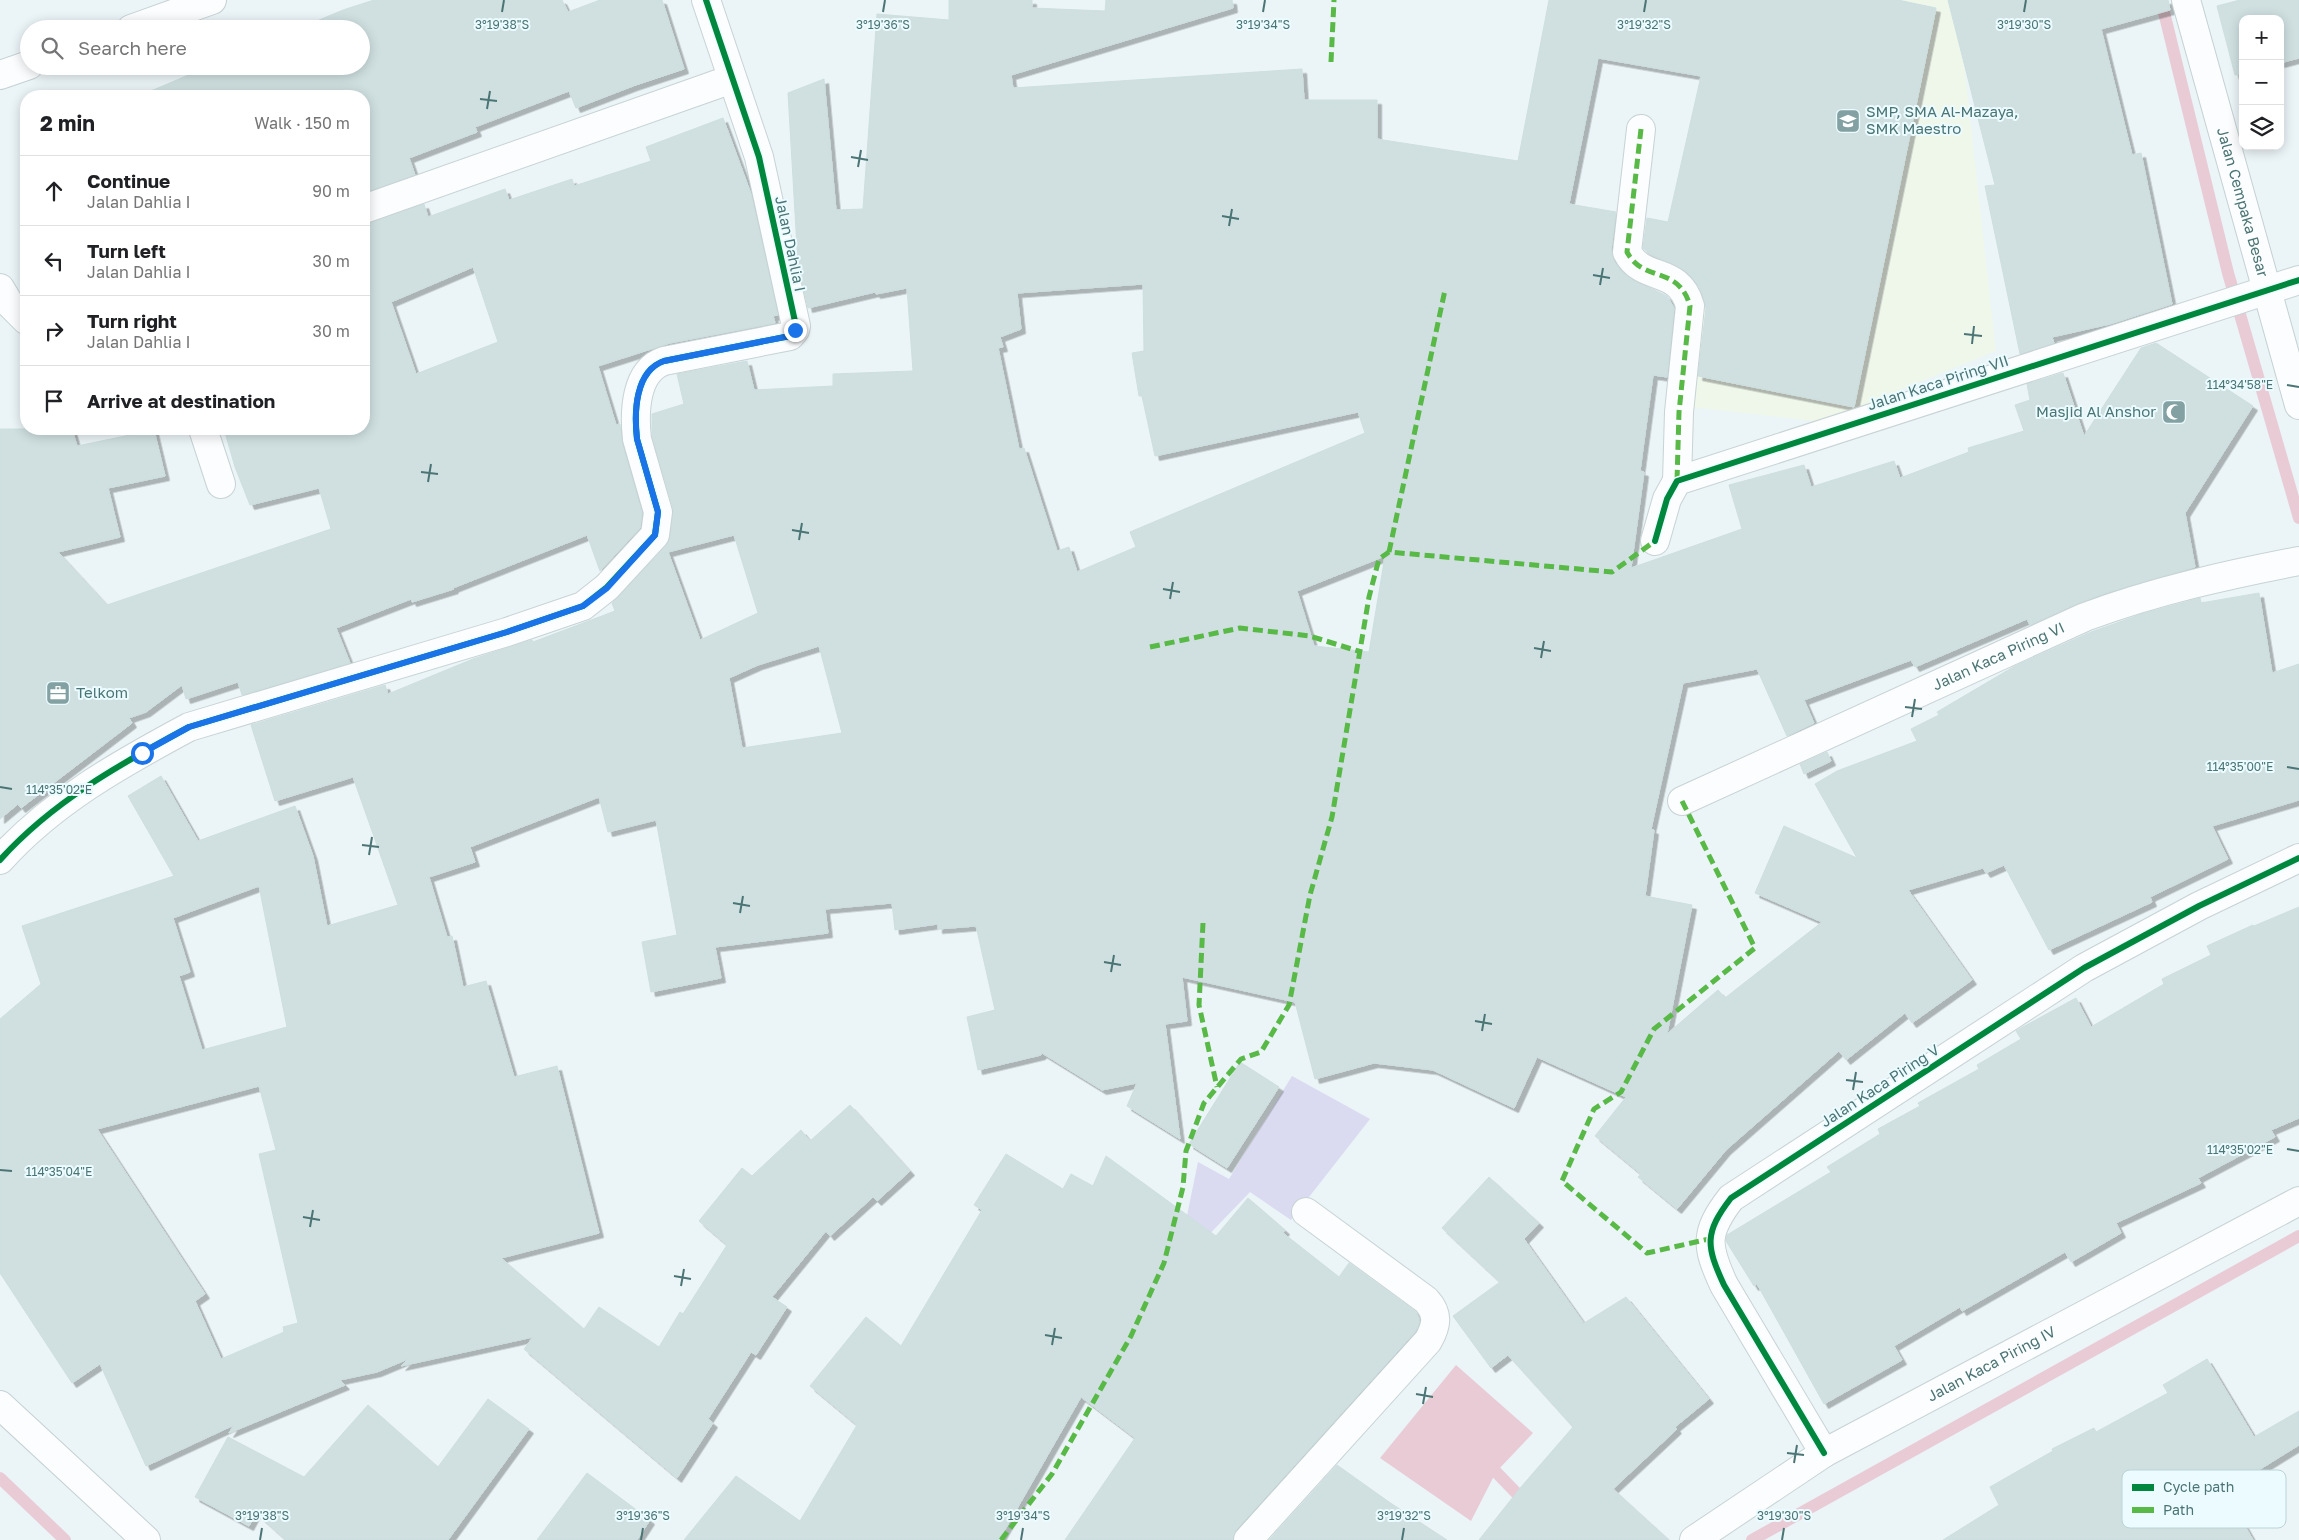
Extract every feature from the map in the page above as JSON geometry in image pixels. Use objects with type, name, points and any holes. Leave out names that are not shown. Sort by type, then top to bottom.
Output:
[{"type":"street","points":[[156,20],[212,0]]},
{"type":"street","name":"Jalan Dahlia I","points":[[0,860],[39,820],[66,800],[142,753],[189,727],[556,616],[583,606],[607,588],[655,535],[658,525],[658,512],[637,439],[636,427],[639,389],[649,369],[664,361],[790,336],[795,330],[759,157],[706,0]]},
{"type":"street","name":"Jalan Cempaka Besar","points":[[2186,0],[2299,405]]},
{"type":"street","points":[[0,75],[20,68]]},
{"type":"street","points":[[370,207],[732,79]]},
{"type":"street","points":[[1641,128],[1627,252],[1631,260],[1641,267],[1676,281],[1686,293],[1690,306],[1679,412],[1677,481],[1667,499],[1656,541]]},
{"type":"street","name":"Jalan Kaca Piring VII","points":[[1677,481],[2299,280]]},
{"type":"street","points":[[0,288],[9,304],[20,314]]},
{"type":"street","points":[[206,435],[221,484]]},
{"type":"street","name":"Jalan Kaca Piring VI","points":[[1682,801],[2085,616],[2127,601],[2210,579],[2299,561]]},
{"type":"street","name":"Jalan Kaca Piring V","points":[[1824,1453],[1724,1285],[1713,1260],[1709,1239],[1716,1217],[1731,1198],[2084,968],[2200,906],[2299,858]]},
{"type":"street","name":"Jalan Kaca Piring IV","points":[[1694,1540],[1824,1453],[2299,1202]]},
{"type":"street","points":[[1248,1540],[1428,1341],[1435,1330],[1436,1316],[1426,1300],[1306,1212]]},
{"type":"street","points":[[0,1405],[146,1540]]},
{"type":"shaded area","name":"SMP, SMA Al-Mazaya, SMK Maestro","points":[[1755,0],[1957,0],[1996,351],[1822,422],[1673,405],[1697,241]]},
{"type":"shaded area","points":[[1292,1076],[1370,1119],[1291,1220],[1250,1192],[1196,1248],[1181,1245],[1198,1162],[1229,1179]]},
{"type":"shaded area","points":[[1456,1365],[1533,1433],[1496,1472],[1471,1521],[1380,1458]]},
{"type":"building","points":[[374,0],[562,0],[568,12],[600,0],[662,0],[684,69],[576,108],[569,91],[475,127],[477,132],[409,158],[415,175],[370,191],[370,90],[153,90],[189,75],[370,75],[370,20],[319,20]]},
{"type":"building","points":[[949,0],[1032,0],[1032,8],[1105,11],[1106,0],[1232,0],[1233,8],[1011,75],[1013,88],[1302,69],[1304,100],[1377,100],[1377,139],[1518,161],[1549,0],[1898,0],[1936,8],[1854,407],[1698,376],[1706,308],[1699,287],[1686,272],[1650,254],[1643,248],[1647,218],[1668,222],[1701,76],[1598,58],[1569,204],[1616,212],[1611,250],[1614,261],[1621,271],[1633,280],[1667,296],[1674,308],[1667,377],[1653,375],[1640,471],[1644,472],[1631,568],[1742,529],[1729,485],[1804,465],[1811,487],[1894,461],[1900,478],[1969,452],[1968,448],[2024,431],[2015,405],[2030,400],[2027,384],[2063,373],[2084,436],[2141,348],[2156,343],[2253,406],[2185,513],[2195,567],[2106,593],[2030,625],[2027,619],[1915,667],[1911,660],[1804,700],[1814,723],[1787,736],[1757,669],[1683,683],[1651,829],[1654,830],[1645,896],[1692,905],[1667,1034],[1718,990],[1725,998],[1822,922],[1755,893],[1784,826],[1857,858],[1815,784],[1837,771],[1917,741],[1911,729],[1939,715],[1937,712],[2015,666],[2091,632],[2142,614],[2200,598],[2201,603],[2259,593],[2272,673],[2299,664],[2299,800],[2212,826],[2228,859],[2150,897],[2152,902],[2049,950],[2004,865],[1986,873],[1983,868],[1908,890],[1972,980],[1912,1023],[1905,1013],[1846,1060],[1839,1051],[1726,1150],[1677,1209],[1638,1177],[1641,1174],[1595,1136],[1626,1097],[1537,1057],[1514,1108],[1433,1070],[1374,1063],[1315,1079],[1295,1002],[1182,977],[1187,1021],[1165,1024],[1180,1139],[1127,1106],[1137,1083],[1102,1090],[1042,1053],[1041,1055],[978,1070],[967,1017],[995,1010],[976,926],[938,929],[938,924],[895,930],[892,903],[825,909],[828,933],[715,947],[721,978],[651,992],[642,942],[677,935],[656,820],[608,832],[599,797],[470,847],[475,862],[429,877],[447,937],[452,936],[463,987],[486,981],[514,1077],[557,1066],[599,1233],[501,1258],[584,1329],[599,1307],[659,1347],[680,1312],[683,1314],[727,1245],[699,1221],[742,1168],[752,1176],[801,1130],[810,1141],[850,1105],[910,1171],[877,1201],[873,1197],[830,1236],[826,1231],[772,1297],[787,1307],[756,1355],[751,1352],[708,1419],[713,1423],[677,1478],[524,1349],[533,1337],[401,1366],[408,1359],[377,1372],[340,1380],[345,1385],[229,1433],[234,1425],[146,1466],[100,1364],[72,1383],[0,1273],[0,1019],[41,984],[22,926],[174,876],[128,796],[161,776],[198,841],[295,806],[313,856],[327,926],[398,905],[353,777],[275,801],[251,725],[385,685],[388,694],[473,659],[532,640],[533,642],[615,611],[612,603],[666,546],[670,537],[673,508],[652,436],[652,414],[684,404],[677,374],[747,361],[754,390],[833,386],[833,374],[913,371],[907,288],[876,294],[875,292],[808,308],[798,264],[788,93],[824,79],[836,210],[863,209],[877,14],[949,20]],"holes":[[[1143,284],[1144,351],[1132,353],[1139,396],[1142,396],[1155,456],[1358,412],[1365,433],[1130,532],[1136,547],[1077,572],[1069,547],[1057,551],[1024,448],[1019,449],[998,348],[1003,347],[1000,337],[1021,329],[1017,293]],[[734,535],[758,613],[700,640],[668,552]],[[1385,556],[1369,652],[1314,646],[1297,591]],[[819,646],[842,733],[742,748],[729,678],[758,665]],[[259,886],[287,1027],[202,1050],[179,976],[190,972],[173,918]],[[259,1086],[276,1150],[259,1154],[298,1323],[283,1327],[284,1332],[221,1359],[195,1301],[205,1294],[97,1129]]]},
{"type":"building","points":[[1948,0],[2168,0],[2170,10],[2101,29],[2132,155],[2141,153],[2172,304],[2110,324],[2052,337],[2054,343],[2020,354],[1985,186],[1995,185]]},
{"type":"building","points":[[2240,0],[2299,0],[2299,58],[2284,62],[2284,15],[2239,15],[2239,74],[2235,75],[2217,6]]},
{"type":"building","points":[[723,118],[751,194],[778,315],[773,316],[775,323],[670,343],[598,366],[616,425],[620,424],[622,443],[642,513],[640,528],[600,571],[587,535],[454,589],[412,602],[411,599],[336,628],[350,663],[242,695],[238,682],[186,699],[182,685],[146,712],[129,718],[132,723],[21,808],[18,804],[0,819],[0,429],[20,429],[20,435],[74,435],[77,446],[130,435],[155,435],[165,476],[108,488],[120,537],[58,552],[107,605],[331,529],[319,488],[250,505],[235,467],[226,435],[370,435],[370,222],[424,204],[428,217],[505,189],[509,200],[572,179],[574,186],[651,161],[646,147]],"holes":[[[473,267],[498,342],[416,374],[391,302]]]},
{"type":"building","points":[[1827,752],[1831,761],[1804,774],[1800,764]]},
{"type":"building","points":[[2299,907],[2299,1118],[2271,1130],[2275,1137],[2198,1178],[2201,1183],[2116,1223],[2121,1233],[2071,1262],[2065,1252],[1962,1311],[1960,1307],[1894,1346],[1902,1360],[1824,1404],[1757,1284],[1754,1286],[1726,1241],[1727,1235],[1831,1172],[1827,1167],[1880,1134],[1878,1129],[1920,1106],[1918,1103],[1979,1069],[1977,1065],[2021,1039],[2016,1031],[2021,1028],[2076,998],[2091,1027],[2164,984],[2162,979],[2211,955],[2207,946]]},
{"type":"building","points":[[1240,1062],[1279,1087],[1227,1168],[1189,1144]]},
{"type":"building","points":[[1006,1154],[1063,1189],[1071,1174],[1093,1186],[1106,1156],[1216,1236],[1248,1198],[1285,1230],[1283,1233],[1339,1277],[1349,1263],[1415,1311],[1419,1318],[1419,1325],[1415,1332],[1236,1530],[1233,1540],[1065,1540],[1135,1438],[1081,1397],[999,1540],[684,1540],[736,1476],[800,1521],[857,1425],[810,1386],[866,1317],[901,1346],[982,1210],[974,1205]]},
{"type":"building","points":[[1489,1177],[1539,1223],[1524,1239],[1583,1322],[1581,1325],[1626,1297],[1709,1399],[1675,1427],[1677,1429],[1613,1489],[1669,1540],[1479,1540],[1521,1487],[1573,1427],[1508,1355],[1491,1368],[1453,1316],[1500,1282],[1442,1228]]},
{"type":"building","points":[[2207,1359],[2254,1437],[2299,1411],[2299,1445],[2259,1470],[2122,1470],[2122,1528],[2246,1528],[2253,1540],[1943,1540],[1999,1505],[1990,1487],[2053,1451],[2052,1449],[2094,1428],[2096,1432],[2168,1393],[2163,1385]]},
{"type":"building","points":[[488,1399],[529,1429],[448,1540],[286,1540],[256,1513],[249,1526],[195,1497],[228,1437],[304,1477],[368,1405],[438,1467]]},
{"type":"building","points":[[1337,1465],[1389,1502],[1447,1540],[1269,1540]]},
{"type":"building","points":[[587,1473],[650,1520],[637,1540],[537,1540]]},
{"type":"waterway","points":[[2161,0],[2228,273],[2299,518]]},
{"type":"waterway","points":[[1752,1540],[2299,1236]]},
{"type":"waterway","points":[[1496,1472],[1527,1504]]},
{"type":"waterway","points":[[0,1478],[65,1540]]},
{"type":"marked path","points":[[1331,62],[1334,0]]},
{"type":"marked path","points":[[1641,129],[1627,252],[1634,262],[1642,268],[1669,279],[1678,285],[1685,293],[1690,306],[1679,412],[1677,481]]},
{"type":"marked path","points":[[1389,552],[1445,290]]},
{"type":"marked path","points":[[1001,1540],[1052,1474],[1131,1336],[1164,1263],[1183,1187],[1186,1151],[1204,1103],[1241,1059],[1261,1052],[1289,1005],[1310,895],[1332,817],[1369,597],[1379,559],[1389,552],[1612,572],[1655,541],[1656,538]]},
{"type":"marked path","points":[[1150,647],[1240,628],[1310,636],[1361,652]]},
{"type":"marked path","points":[[1682,801],[1755,948],[1654,1029],[1621,1092],[1594,1109],[1562,1181],[1647,1253],[1709,1239]]},
{"type":"marked path","points":[[1203,923],[1199,1005],[1217,1087]]},
{"type":"cycle path","points":[[0,860],[20,839],[64,802],[113,770],[189,727],[507,632],[583,606],[607,587],[655,535],[658,512],[637,439],[636,428],[638,394],[647,374],[654,366],[664,361],[790,336],[796,326],[759,157],[706,0]]},
{"type":"cycle path","points":[[1655,541],[1667,499],[1677,481],[2299,280]]},
{"type":"cycle path","points":[[1824,1453],[1718,1272],[1711,1250],[1712,1231],[1722,1210],[1731,1198],[2084,968],[2199,906],[2299,858]]},
{"type":"place","name":"SMP, SMA Al-Mazaya, SMK Maestro","points":[[1848,121]]},
{"type":"place","name":"Masjid Al Anshor","points":[[2174,412]]},
{"type":"place","name":"Telkom","points":[[58,693]]},
{"type":"route","points":[[142,753],[189,727],[507,632],[583,606],[607,588],[655,535],[658,525],[658,512],[637,439],[636,427],[639,389],[649,369],[656,363],[664,361],[790,336],[795,330]]}]
